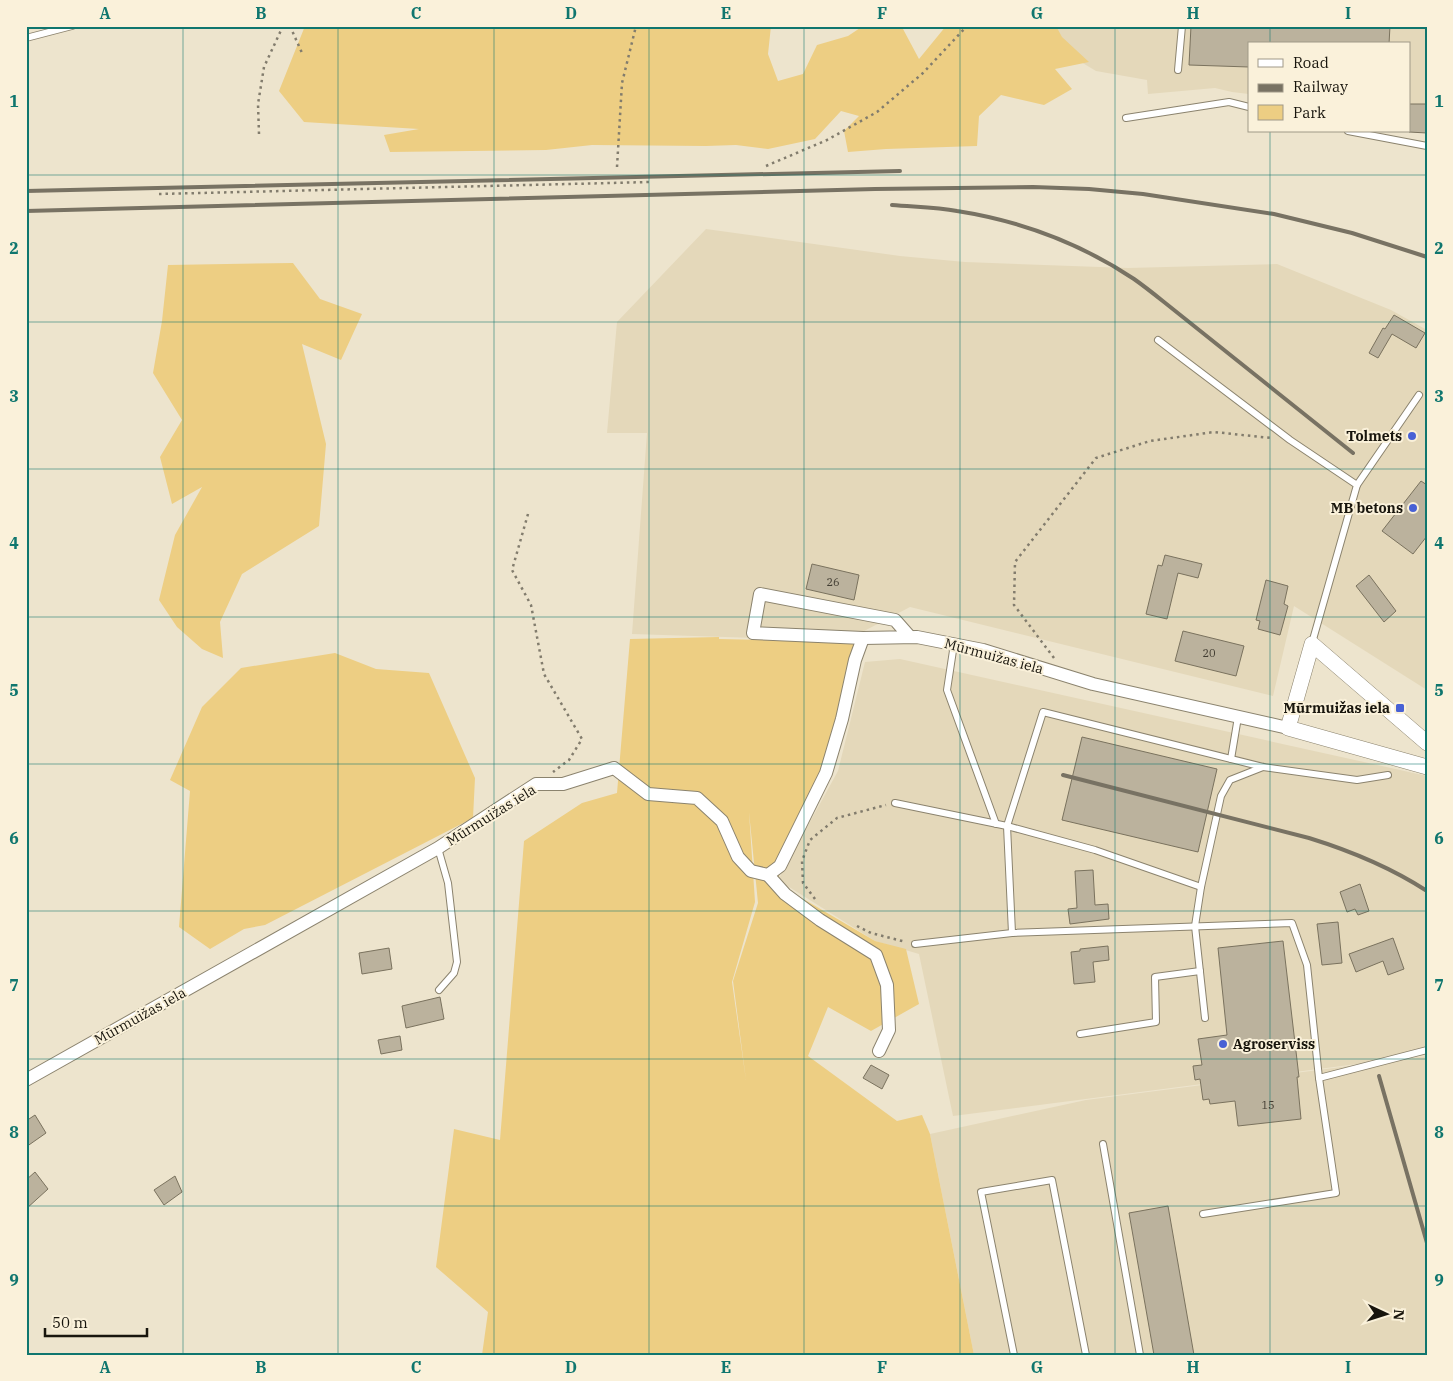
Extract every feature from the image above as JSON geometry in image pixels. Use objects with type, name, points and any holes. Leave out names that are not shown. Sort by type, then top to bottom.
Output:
[{"type":"street","name":"Mūrmuižas iela","points":[[910,637],[895,620],[760,594],[753,633],[863,638],[910,637],[917,636],[982,650],[1093,684],[1288,728],[1427,767]]},
{"type":"street","points":[[863,638],[855,660],[842,719],[826,774],[780,866],[768,875],[785,894],[820,920],[876,955],[887,985],[889,1030],[879,1051]]},
{"type":"street","points":[[1288,728],[1312,644],[1427,743]]},
{"type":"street","name":"Mūrmuižas iela","points":[[26,1080],[438,848],[536,784],[563,784],[614,768],[648,794],[697,798],[722,821],[738,857],[751,871],[768,875]]},
{"type":"lane","points":[[26,38],[72,26]]},
{"type":"lane","points":[[1178,70],[1182,26]]},
{"type":"lane","points":[[1126,118],[1229,102],[1248,107]]},
{"type":"lane","points":[[1353,132],[1427,146]]},
{"type":"lane","points":[[1158,340],[1290,440],[1357,485]]},
{"type":"lane","points":[[1312,644],[1357,485],[1419,395]]},
{"type":"lane","points":[[954,644],[947,690],[996,824]]},
{"type":"lane","points":[[1012,933],[1007,826],[1043,712],[1263,767],[1357,780],[1388,775]]},
{"type":"lane","points":[[1230,759],[1238,717]]},
{"type":"lane","points":[[1205,1018],[1195,926],[1201,887],[1221,796],[1230,780],[1263,767]]},
{"type":"lane","points":[[895,803],[1007,826],[1095,850],[1201,887]]},
{"type":"lane","points":[[438,848],[448,883],[457,962],[454,973],[439,990]]},
{"type":"lane","points":[[915,944],[1012,933],[1292,922],[1307,965],[1319,1078],[1336,1193],[1204,1214]]},
{"type":"lane","points":[[1080,1034],[1156,1022],[1155,977],[1200,971]]},
{"type":"lane","points":[[1319,1078],[1427,1050]]},
{"type":"lane","points":[[1103,1144],[1140,1355]]},
{"type":"lane","points":[[1014,1355],[982,1192],[1052,1180],[1086,1355]]},
{"type":"path","points":[[259,134],[258,104],[264,67],[283,26]]},
{"type":"path","points":[[290,26],[302,53]]},
{"type":"path","points":[[617,167],[622,83],[636,26]]},
{"type":"path","points":[[766,166],[827,140],[877,112],[923,73],[966,26]]},
{"type":"path","points":[[159,194],[651,182]]},
{"type":"path","points":[[1068,677],[1014,605],[1015,562],[1096,458],[1150,441],[1214,432],[1290,440]]},
{"type":"path","points":[[528,514],[512,570],[531,605],[544,674],[582,739],[569,760],[536,784]]},
{"type":"path","points":[[821,904],[803,883],[802,861],[810,840],[837,818],[895,803]]},
{"type":"path","points":[[855,925],[870,933],[915,944]]},
{"type":"shaded area","points":[[1043,26],[1427,26],[1427,104],[1410,104],[1410,42],[1248,42],[1248,94],[1215,88],[1148,94],[1147,80],[1096,71],[1061,50]]},
{"type":"shaded area","points":[[706,229],[900,256],[965,262],[1128,268],[1277,264],[1391,310],[1427,330],[1427,690],[1294,606],[1273,696],[910,607],[845,641],[632,634],[647,433],[607,433],[617,322]]},
{"type":"shaded area","points":[[900,659],[1427,776],[1427,1055],[953,1116],[919,954],[875,941],[778,880],[838,771],[865,662]]},
{"type":"shaded area","points":[[1427,1056],[1427,1355],[974,1355],[930,1134],[1086,1100]]},
{"type":"green space","points":[[305,26],[771,26],[768,54],[778,81],[803,74],[817,45],[848,36],[863,26],[892,26],[903,29],[919,59],[946,26],[1056,26],[1062,37],[1089,62],[1055,69],[1072,89],[1044,105],[1001,95],[979,116],[977,146],[848,152],[844,131],[859,116],[841,111],[815,139],[768,149],[736,145],[592,145],[546,150],[390,152],[384,135],[419,129],[304,122],[279,91]]},
{"type":"green space","points":[[293,263],[320,299],[362,314],[341,360],[302,344],[326,444],[319,526],[242,574],[220,622],[223,658],[202,649],[177,627],[159,600],[175,535],[202,487],[172,504],[160,457],[182,420],[153,373],[162,321],[168,265]]},
{"type":"green space","points":[[719,637],[719,639],[844,642],[856,645],[827,765],[776,883],[875,941],[906,949],[919,1004],[871,1031],[828,1007],[808,1056],[897,1121],[922,1115],[930,1134],[974,1355],[482,1355],[488,1312],[436,1267],[454,1129],[500,1140],[524,841],[582,803],[617,793],[630,639]],"holes":[[[749,812],[758,903],[733,981],[746,1080],[732,982],[755,902]]]},
{"type":"green space","points":[[335,653],[376,669],[429,673],[475,778],[473,818],[265,925],[244,929],[210,949],[179,927],[190,791],[170,780],[202,707],[241,668]]},
{"type":"building","points":[[1191,26],[1390,26],[1389,42],[1248,42],[1248,67],[1189,65]]},
{"type":"building","points":[[1410,104],[1427,104],[1427,133],[1409,132]]},
{"type":"building","points":[[1394,315],[1425,333],[1416,348],[1392,334],[1378,358],[1369,353],[1383,328],[1385,329]]},
{"type":"building","name":"MB betons","points":[[1421,481],[1427,485],[1427,536],[1413,554],[1382,531]]},
{"type":"building","points":[[1165,555],[1202,564],[1198,578],[1178,573],[1167,619],[1146,614],[1158,565],[1162,566]]},
{"type":"building","points":[[812,564],[859,575],[854,600],[806,589]]},
{"type":"building","points":[[1369,575],[1396,611],[1384,622],[1356,586]]},
{"type":"building","points":[[1266,580],[1288,586],[1284,604],[1288,606],[1280,635],[1258,629],[1260,621],[1256,620]]},
{"type":"building","points":[[1183,631],[1244,646],[1236,676],[1175,661]]},
{"type":"building","points":[[1082,737],[1217,769],[1198,852],[1062,820]]},
{"type":"building","points":[[1093,870],[1095,905],[1108,904],[1109,919],[1070,924],[1068,909],[1077,908],[1075,871]]},
{"type":"building","points":[[1360,884],[1369,911],[1358,915],[1355,909],[1347,912],[1340,892]]},
{"type":"building","points":[[1338,922],[1342,963],[1322,965],[1317,924]]},
{"type":"building","points":[[1393,938],[1404,969],[1388,975],[1383,961],[1356,972],[1349,954]]},
{"type":"building","points":[[1283,941],[1299,1077],[1297,1077],[1301,1119],[1238,1126],[1235,1101],[1210,1104],[1209,1099],[1203,1100],[1200,1079],[1195,1080],[1193,1066],[1202,1065],[1198,1039],[1227,1035],[1218,948]]},
{"type":"building","points":[[1108,946],[1109,960],[1093,962],[1095,982],[1074,984],[1071,952],[1080,951],[1080,949]]},
{"type":"building","points":[[389,948],[392,969],[362,974],[359,953]]},
{"type":"building","points":[[440,997],[444,1019],[406,1028],[402,1006]]},
{"type":"building","points":[[400,1036],[402,1050],[381,1054],[378,1040]]},
{"type":"building","points":[[871,1065],[889,1075],[882,1089],[863,1078]]},
{"type":"building","points":[[35,1115],[46,1133],[26,1147],[26,1121]]},
{"type":"building","points":[[35,1172],[48,1189],[26,1209],[26,1180]]},
{"type":"building","points":[[175,1176],[182,1192],[164,1205],[154,1190]]},
{"type":"building","points":[[1168,1206],[1194,1355],[1154,1355],[1129,1213]]},
{"type":"railway","points":[[26,191],[900,171]]},
{"type":"railway","points":[[26,211],[875,189],[1033,187],[1089,189],[1143,194],[1274,214],[1352,233],[1427,257]]},
{"type":"railway","points":[[892,205],[933,208],[981,215],[1027,227],[1071,244],[1114,266],[1145,287],[1353,453]]},
{"type":"railway","points":[[1063,775],[1309,838],[1370,860],[1399,874],[1427,891]]},
{"type":"railway","points":[[1379,1076],[1427,1243]]},
{"type":"place","name":"Tolmets","points":[[1412,436]]},
{"type":"place","name":"MB betons","points":[[1413,508]]},
{"type":"place","name":"Mūrmuižas iela","points":[[1400,708]]},
{"type":"place","name":"Agroserviss","points":[[1223,1044]]}]
